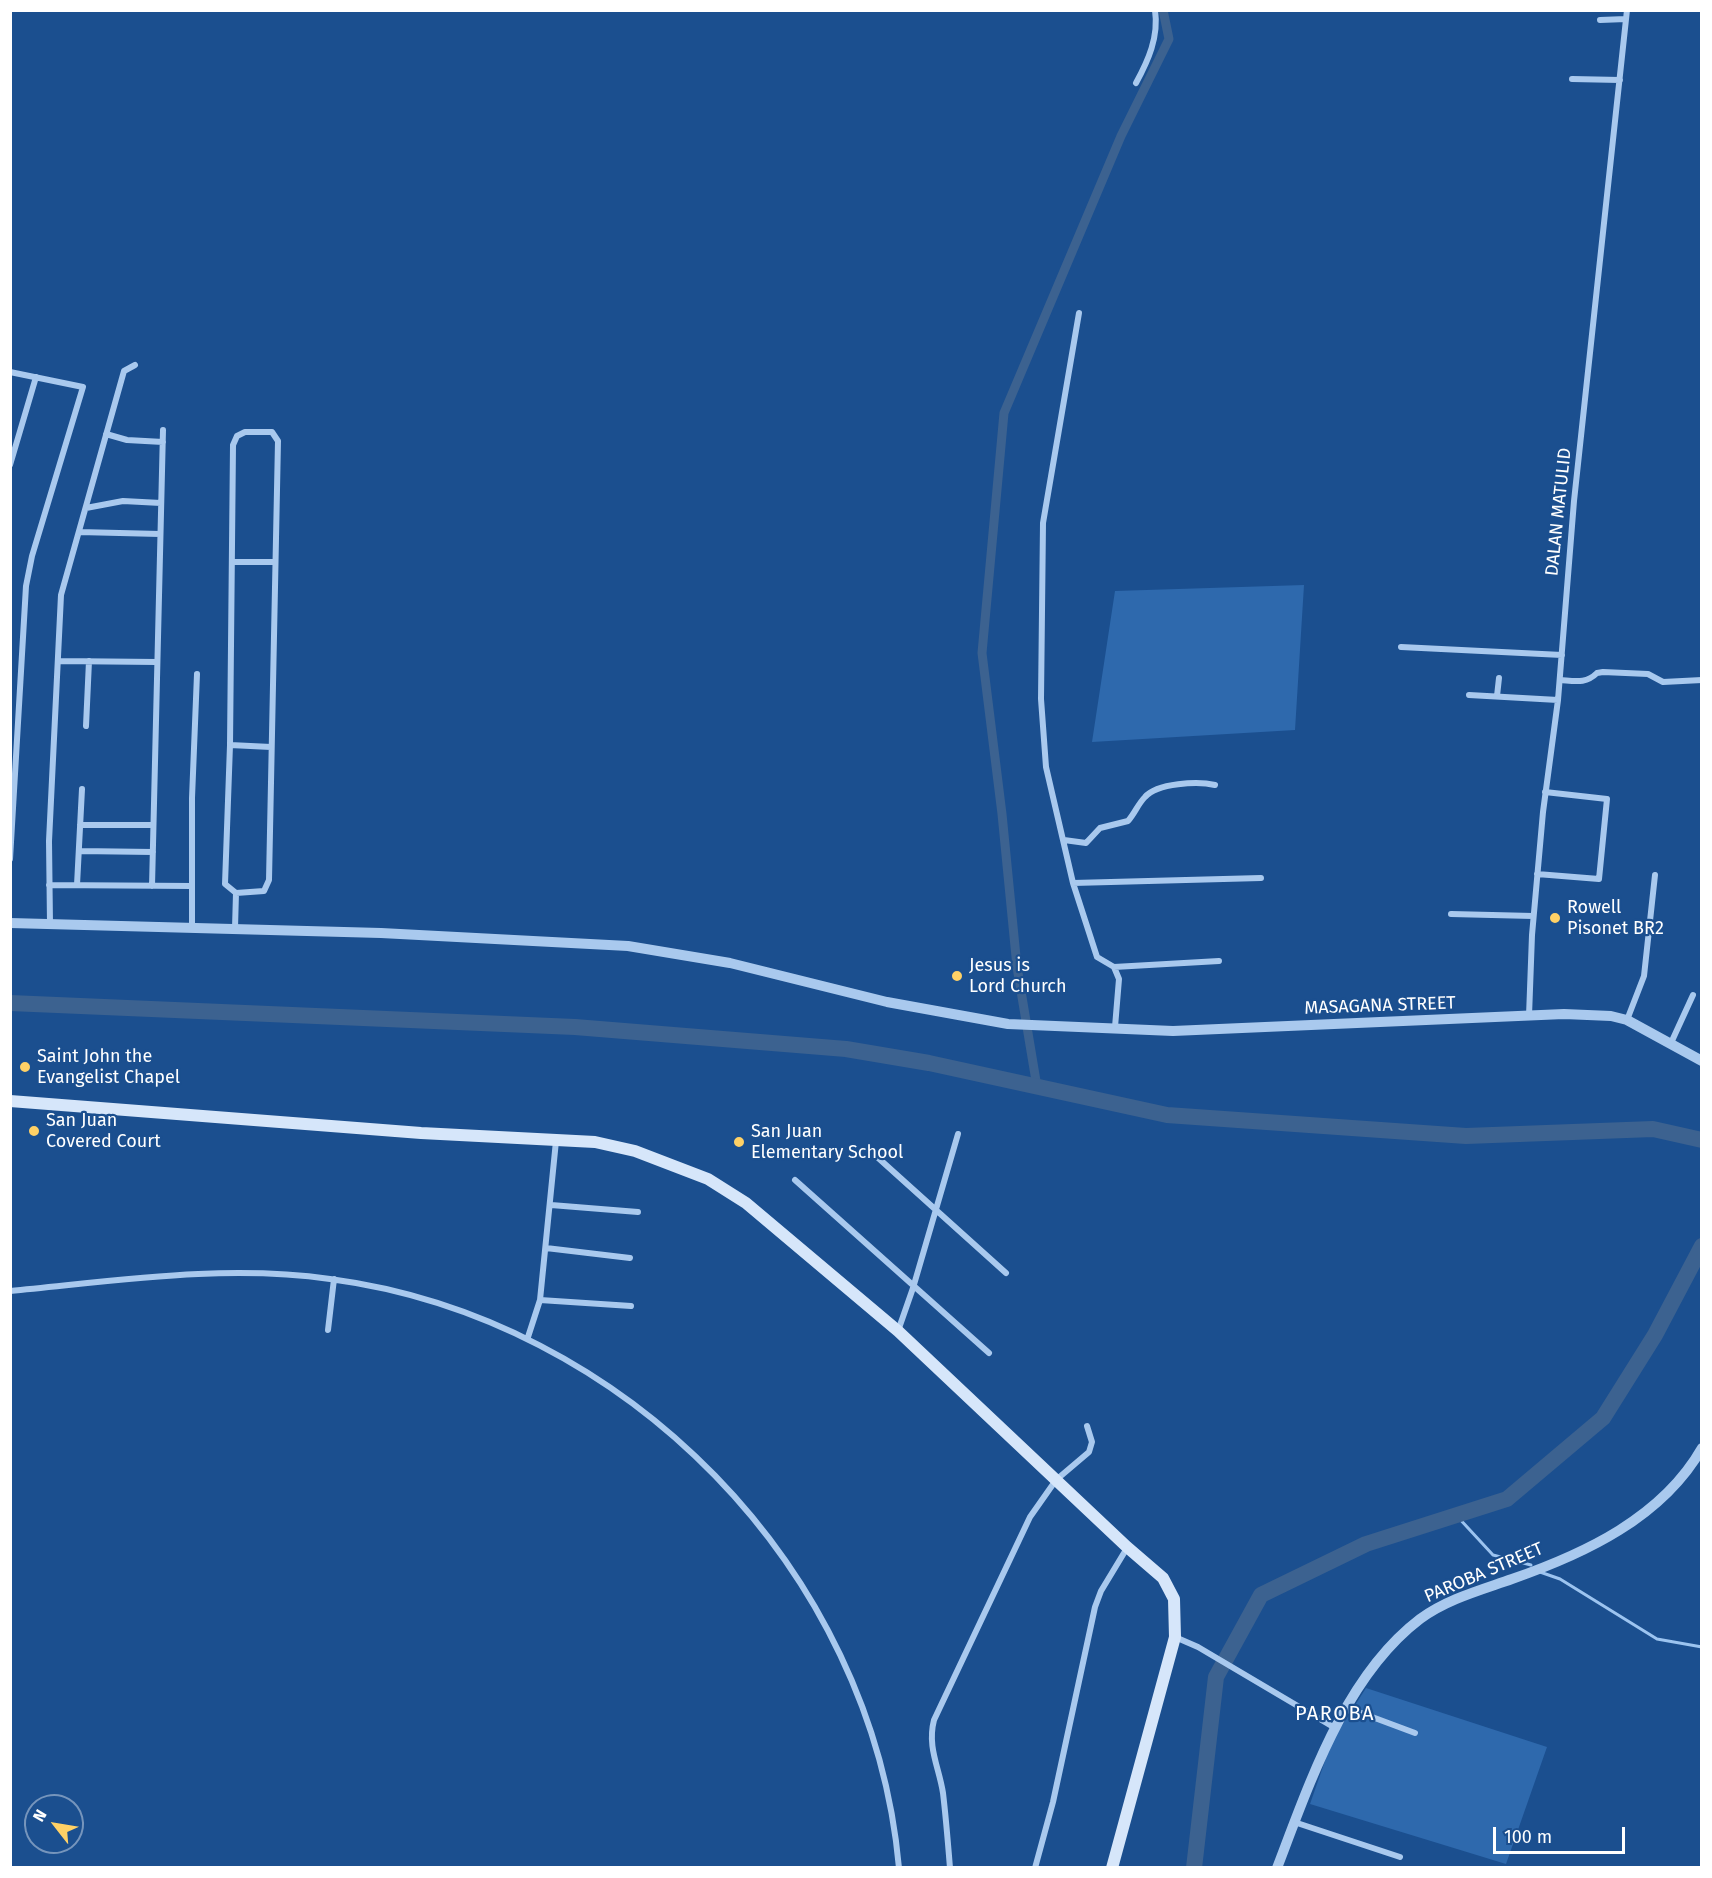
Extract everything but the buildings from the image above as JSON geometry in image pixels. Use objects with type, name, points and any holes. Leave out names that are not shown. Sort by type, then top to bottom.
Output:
[{"type":"main road","points":[[10,1101],[420,1133],[595,1142],[635,1151],[708,1179],[746,1203],[898,1331],[1127,1547],[1163,1578],[1173,1599],[1175,1637],[1112,1868]]},
{"type":"street","points":[[1136,83],[1149,60],[1156,21],[1155,10]]},
{"type":"street","name":"DALAN MATULID","points":[[1528,1017],[1533,916],[1545,792],[1558,700],[1574,501],[1627,10]]},
{"type":"street","points":[[1600,20],[1626,19]]},
{"type":"street","points":[[1572,79],[1620,80]]},
{"type":"street","points":[[1079,313],[1043,523],[1041,699],[1046,767],[1073,883],[1097,957],[1114,967],[1219,962]]},
{"type":"street","points":[[50,924],[49,841],[61,595],[124,371],[135,365]]},
{"type":"street","points":[[10,372],[83,387],[32,556],[26,586],[10,859]]},
{"type":"street","points":[[10,465],[36,377]]},
{"type":"street","points":[[152,886],[163,430]]},
{"type":"street","points":[[245,432],[272,432],[278,436],[273,562],[268,886],[264,891],[236,893],[225,884],[233,562],[233,445],[237,436],[245,432]]},
{"type":"street","points":[[106,434],[127,440],[163,442]]},
{"type":"street","points":[[86,508],[123,501],[161,503]]},
{"type":"street","points":[[79,532],[160,534]]},
{"type":"street","points":[[233,562],[273,562]]},
{"type":"street","points":[[1401,646],[1562,655]]},
{"type":"street","points":[[58,660],[157,662]]},
{"type":"street","points":[[86,726],[90,661]]},
{"type":"street","points":[[1560,680],[1584,682],[1597,673],[1604,672],[1648,674],[1663,682],[1701,680]]},
{"type":"street","points":[[192,926],[197,674]]},
{"type":"street","points":[[1497,696],[1499,678]]},
{"type":"street","points":[[1469,695],[1558,700]]},
{"type":"street","points":[[230,745],[271,747]]},
{"type":"street","points":[[1064,840],[1086,843],[1100,828],[1128,821],[1146,795],[1154,790],[1191,783],[1215,785]]},
{"type":"street","points":[[77,885],[82,789]]},
{"type":"street","points":[[1537,874],[1599,879],[1607,799],[1545,792]]},
{"type":"street","points":[[80,825],[153,825]]},
{"type":"street","points":[[79,851],[153,852]]},
{"type":"street","points":[[1627,1020],[1644,976],[1655,875]]},
{"type":"street","points":[[1073,883],[1261,878]]},
{"type":"street","points":[[50,885],[192,886]]},
{"type":"street","points":[[235,928],[236,893]]},
{"type":"street","points":[[1451,914],[1533,916]]},
{"type":"street","name":"MASAGANA STREET","points":[[10,923],[192,926],[628,946],[730,963],[887,1002],[1008,1024],[1173,1031],[1601,1015],[1627,1020],[1701,1061]]},
{"type":"street","points":[[1114,967],[1119,979],[1115,1027]]},
{"type":"street","points":[[1671,1043],[1693,994]]},
{"type":"street","points":[[898,1331],[913,1288],[958,1134]]},
{"type":"street","points":[[528,1337],[540,1300],[556,1141]]},
{"type":"street","points":[[876,1156],[1006,1273]]},
{"type":"street","points":[[795,1180],[913,1288],[989,1353]]},
{"type":"street","points":[[551,1205],[638,1212]]},
{"type":"street","points":[[546,1248],[630,1258]]},
{"type":"street","points":[[10,1291],[223,1272],[334,1279],[413,1295],[486,1318],[528,1337],[644,1410],[730,1491],[789,1564],[838,1649],[868,1727],[888,1800],[899,1868]]},
{"type":"street","points":[[328,1330],[334,1279]]},
{"type":"street","points":[[540,1300],[631,1306]]},
{"type":"street","points":[[950,1868],[942,1790],[933,1759],[932,1727],[1025,1527],[1056,1479],[1089,1452],[1092,1442],[1087,1426]]},
{"type":"street","name":"PAROBA STREET","points":[[1277,1868],[1294,1822],[1335,1728],[1394,1642],[1423,1617],[1447,1603],[1537,1570],[1630,1525],[1670,1492],[1692,1466],[1701,1448]]},
{"type":"street","points":[[1035,1868],[1053,1802],[1095,1607],[1101,1591],[1127,1547]]},
{"type":"street","points":[[1175,1637],[1211,1654],[1335,1728]]},
{"type":"street","points":[[1348,1708],[1415,1733]]},
{"type":"street","points":[[1294,1822],[1400,1857]]},
{"type":"shaded area","points":[[1304,585],[1295,730],[1092,742],[1115,591]]},
{"type":"shaded area","points":[[1366,1688],[1547,1747],[1506,1864],[1310,1804],[1332,1741]]},
{"type":"waterway","points":[[1037,1087],[1017,967],[1002,814],[982,653],[1004,413],[1121,136],[1169,39],[1163,10]]},
{"type":"waterway","points":[[10,1003],[575,1027],[846,1049],[929,1063],[1167,1115],[1466,1136],[1653,1129],[1702,1140]]},
{"type":"waterway","points":[[1194,1868],[1216,1677],[1261,1595],[1366,1544],[1507,1499],[1603,1418],[1655,1335],[1702,1246]]},
{"type":"waterway","points":[[1456,1515],[1493,1555],[1531,1565]]},
{"type":"waterway","points":[[1540,1572],[1560,1579],[1657,1639],[1702,1647]]},
{"type":"place","name":"Rowell Pisonet BR2","points":[[1555,918]]},
{"type":"place","name":"Jesus is Lord Church","points":[[957,976]]},
{"type":"place","name":"Saint John the Evangelist Chapel","points":[[25,1067]]},
{"type":"place","name":"San Juan Covered Court","points":[[34,1131]]},
{"type":"place","name":"San Juan Elementary School","points":[[739,1142]]},
{"type":"district","name":"PAROBA","points":[[1335,1714]]}]
